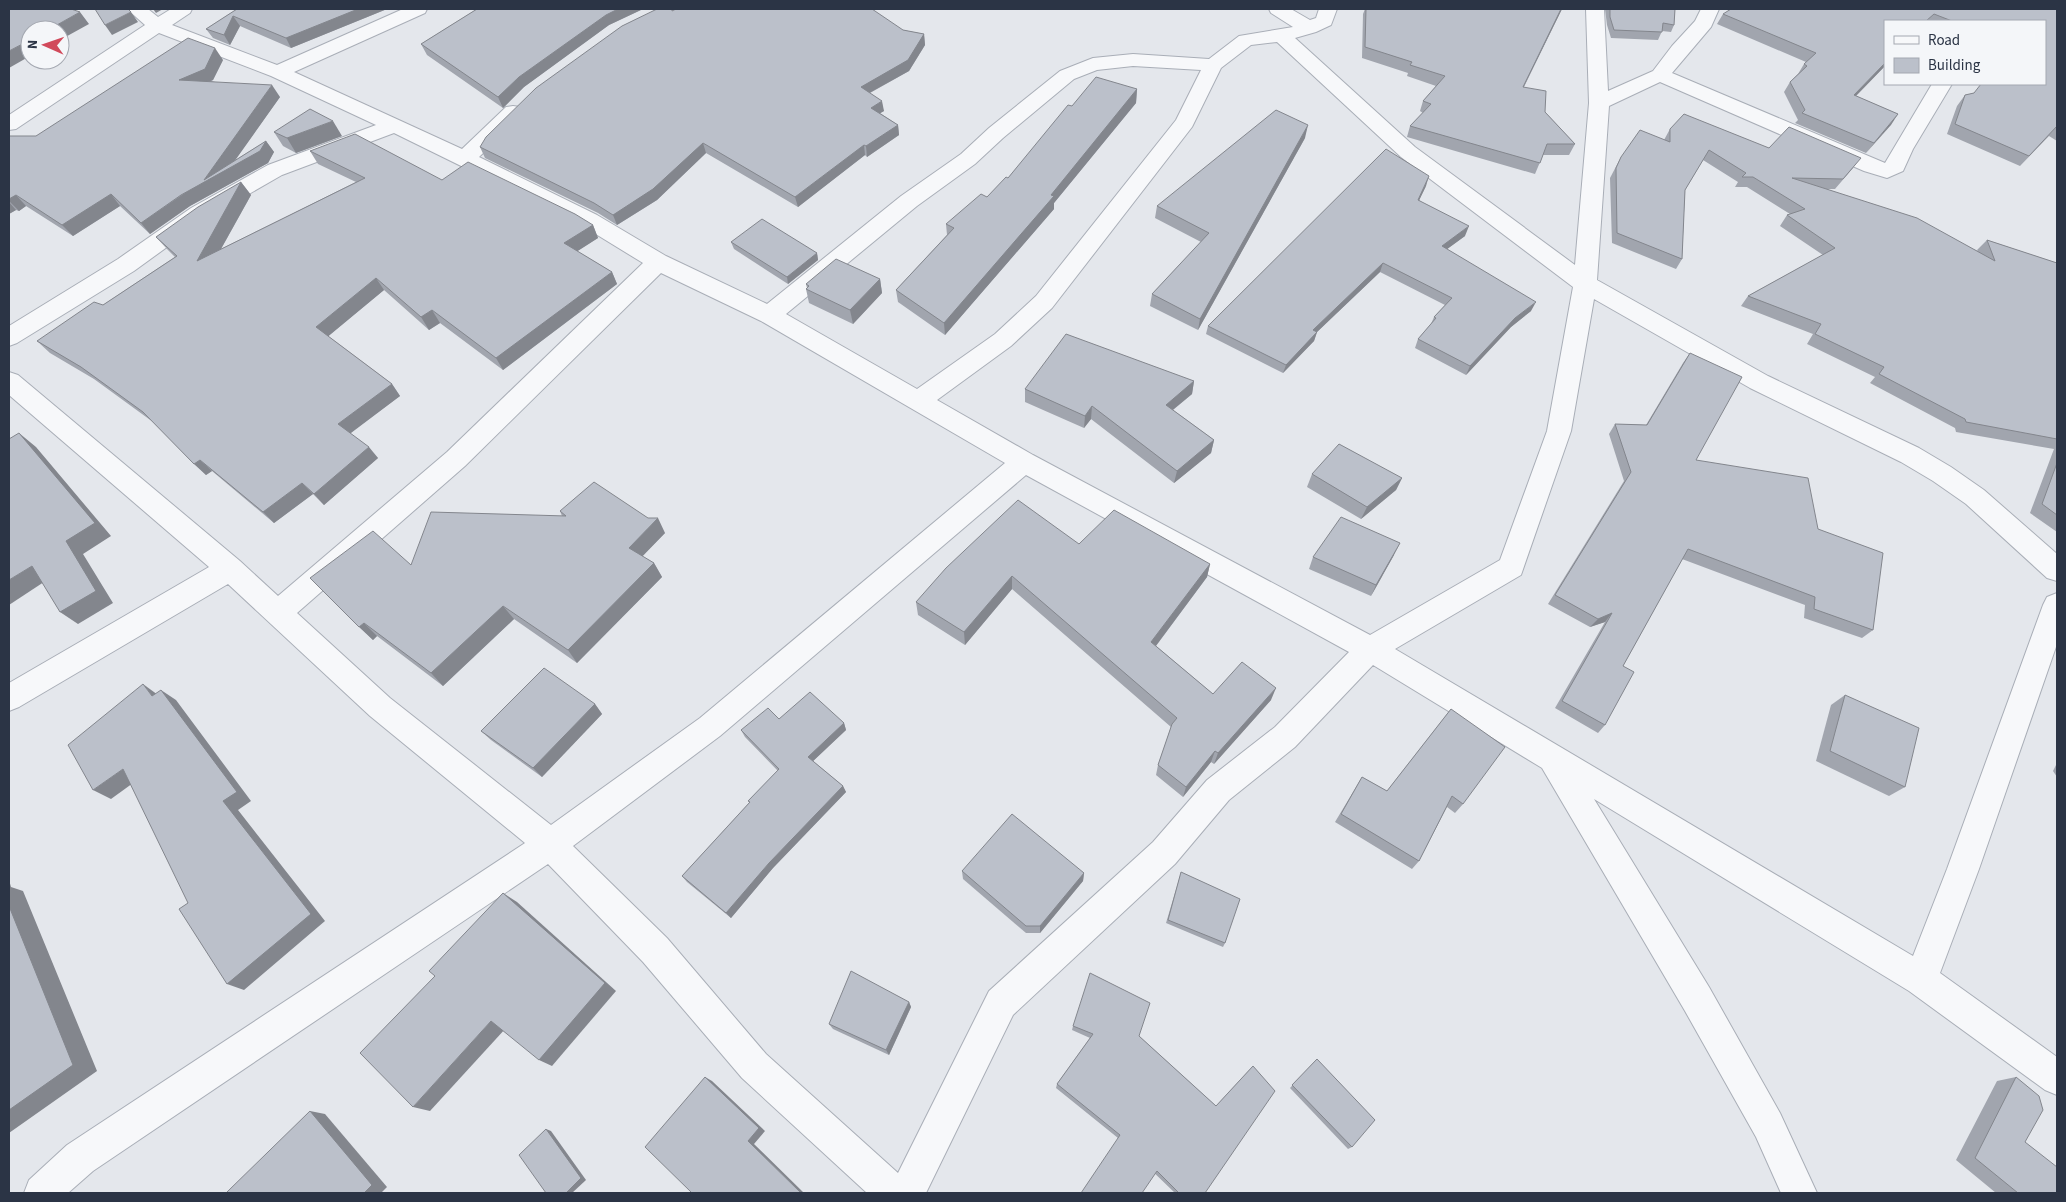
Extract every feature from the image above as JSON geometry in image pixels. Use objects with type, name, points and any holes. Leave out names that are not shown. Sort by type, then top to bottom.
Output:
[{"type":"street","points":[[136,9],[158,26],[278,72],[464,158],[589,220],[658,262],[768,315],[1024,462],[1370,649],[1921,979],[2057,1078]]},
{"type":"street","points":[[9,124],[183,9]]},
{"type":"street","points":[[278,72],[418,9]]},
{"type":"street","points":[[1278,9],[1309,28]]},
{"type":"street","points":[[919,400],[1003,340],[1044,302],[1185,122],[1213,65],[1246,40],[1281,36],[1309,28],[1324,21],[1328,9]]},
{"type":"street","points":[[908,1193],[1001,1003],[1164,853],[1218,790],[1285,737],[1370,649],[1511,566],[1559,431],[1586,284],[1599,103],[1595,9]]},
{"type":"street","points":[[1599,103],[1660,75],[1679,50],[1704,23],[1710,9]]},
{"type":"street","points":[[1281,36],[1408,152],[1586,284],[1759,382],[1910,455],[1942,474],[1975,497],[2057,570]]},
{"type":"street","points":[[768,315],[909,201],[968,159],[996,133],[1067,75],[1093,64],[1132,60],[1213,65]]},
{"type":"street","points":[[1660,75],[1871,166],[1887,170],[1896,166],[1903,149],[1941,85]]},
{"type":"street","points":[[464,158],[525,100]]},
{"type":"street","points":[[9,337],[126,265],[199,214],[275,170],[396,126]]},
{"type":"street","points":[[278,613],[456,459],[658,262]]},
{"type":"street","points":[[9,380],[230,570],[380,707],[550,844],[655,950],[754,1066],[894,1193]]},
{"type":"street","points":[[42,1193],[80,1158],[550,844],[710,727],[1024,462]]},
{"type":"street","points":[[9,698],[230,570]]},
{"type":"street","points":[[1921,979],[1964,869],[2057,605]]},
{"type":"street","points":[[1551,757],[1697,999],[1768,1125],[1799,1193]]},
{"type":"building","points":[[71,9],[80,12],[66,20],[20,20],[20,45],[9,51],[9,10]]},
{"type":"building","points":[[95,9],[128,9],[131,12],[105,25]]},
{"type":"building","points":[[237,9],[358,9],[286,38],[233,16],[224,35],[206,29]]},
{"type":"building","points":[[477,9],[618,9],[606,15],[519,77],[498,97],[421,44]]},
{"type":"building","points":[[657,9],[672,9],[672,11],[676,9],[872,9],[903,30],[924,34],[908,60],[861,87],[882,101],[871,108],[898,125],[866,146],[864,145],[795,197],[703,143],[653,189],[613,215],[594,203],[480,147],[486,137],[536,88],[622,26]]},
{"type":"building","points":[[1366,9],[1561,9],[1523,87],[1546,91],[1545,112],[1575,144],[1547,144],[1540,163],[1410,126],[1431,104],[1423,101],[1445,76],[1410,65],[1412,62],[1365,47]]},
{"type":"building","points":[[1610,9],[1675,9],[1674,25],[1663,23],[1662,32],[1614,30]]},
{"type":"building","points":[[1731,9],[2057,9],[2057,126],[2029,156],[1955,124],[1965,95],[1974,93],[1980,85],[2046,85],[2046,20],[1949,20],[1934,14],[1927,20],[1884,20],[1884,64],[1854,95],[1898,114],[1874,143],[1802,113],[1805,110],[1790,82],[1807,66],[1804,64],[1816,53],[1723,14]]},
{"type":"building","points":[[188,38],[215,48],[205,69],[179,80],[272,85],[204,180],[266,141],[260,151],[181,195],[141,223],[111,194],[62,225],[16,195],[9,199],[9,136],[36,136]]},
{"type":"building","points":[[1096,77],[1137,89],[1051,195],[1054,196],[944,323],[896,290],[954,228],[946,224],[981,194],[987,197],[1006,177],[1008,178],[1068,105],[1072,106]]},
{"type":"building","points":[[310,109],[333,121],[287,138],[274,132]]},
{"type":"building","points":[[1276,110],[1308,125],[1200,319],[1152,294],[1209,233],[1157,206]]},
{"type":"building","points":[[1684,114],[1769,148],[1789,127],[1861,158],[1843,179],[1792,178],[1917,218],[1995,261],[1987,240],[2057,263],[2057,439],[1966,422],[1965,419],[1879,374],[1884,367],[1815,334],[1821,324],[1748,296],[1835,248],[1787,215],[1805,209],[1753,177],[1742,177],[1746,173],[1709,150],[1685,190],[1682,259],[1617,233],[1616,168],[1621,157],[1640,130],[1670,142],[1670,129]]},
{"type":"building","points":[[355,134],[442,180],[468,162],[575,214],[593,225],[564,243],[612,272],[496,358],[432,310],[421,317],[376,278],[316,327],[392,384],[338,424],[369,447],[314,494],[302,483],[263,512],[200,460],[194,464],[143,412],[81,367],[37,341],[94,302],[103,305],[177,256],[156,237],[198,207],[241,182],[197,261],[365,178],[310,151]]},
{"type":"building","points":[[1386,149],[1429,176],[1418,200],[1469,226],[1442,246],[1536,302],[1515,318],[1470,366],[1418,339],[1436,318],[1434,317],[1452,298],[1383,263],[1313,330],[1317,332],[1286,365],[1208,326]]},
{"type":"building","points":[[762,219],[817,253],[787,277],[731,242]]},
{"type":"building","points":[[836,259],[880,279],[850,310],[806,289],[809,286],[806,284]]},
{"type":"building","points":[[1066,334],[1194,381],[1166,405],[1214,440],[1177,471],[1092,406],[1085,416],[1025,389]]},
{"type":"building","points":[[1690,353],[1742,377],[1696,460],[1808,478],[1818,529],[1883,553],[1873,630],[1814,609],[1815,597],[1688,549],[1623,666],[1634,672],[1605,725],[1562,701],[1612,613],[1598,619],[1555,595],[1631,472],[1615,424],[1647,425]]},
{"type":"building","points":[[19,433],[95,523],[66,541],[96,591],[60,612],[32,566],[9,580],[9,439]]},
{"type":"building","points":[[1339,444],[1402,478],[1367,507],[1312,474]]},
{"type":"building","points":[[2057,463],[2057,515],[2042,504]]},
{"type":"building","points":[[594,482],[648,518],[658,518],[629,548],[654,563],[568,650],[503,606],[431,673],[364,623],[359,627],[310,578],[373,531],[411,565],[431,512],[566,516],[560,511]]},
{"type":"building","points":[[1018,500],[1079,544],[1114,510],[1210,564],[1151,642],[1213,694],[1242,662],[1276,688],[1218,753],[1215,751],[1186,787],[1158,765],[1172,724],[1177,718],[1012,576],[964,632],[916,602],[946,568]]},
{"type":"building","points":[[1341,517],[1400,543],[1376,585],[1313,557]]},
{"type":"building","points":[[544,668],[595,704],[533,768],[481,731]]},
{"type":"building","points":[[143,684],[152,696],[161,690],[237,792],[223,801],[311,914],[227,984],[179,909],[188,903],[123,769],[93,790],[68,745]]},
{"type":"building","points":[[810,692],[844,723],[808,757],[843,786],[769,863],[726,913],[682,876],[779,769],[741,730],[768,708],[779,719]]},
{"type":"building","points":[[1845,695],[1919,728],[1905,787],[1830,751]]},
{"type":"building","points":[[1451,709],[1505,747],[1463,804],[1452,796],[1419,861],[1341,814],[1362,777],[1387,791]]},
{"type":"building","points":[[1012,814],[1084,873],[1040,926],[1026,926],[962,871]]},
{"type":"building","points":[[1181,872],[1240,899],[1225,943],[1168,920]]},
{"type":"building","points":[[503,893],[605,983],[539,1060],[491,1021],[413,1107],[360,1053],[435,976],[429,971]]},
{"type":"building","points":[[9,906],[73,1065],[9,1110]]},
{"type":"building","points":[[851,971],[909,1002],[886,1050],[829,1024]]},
{"type":"building","points":[[1090,973],[1150,1003],[1139,1036],[1216,1106],[1253,1066],[1275,1091],[1205,1193],[1179,1193],[1157,1171],[1142,1193],[1081,1193],[1120,1135],[1057,1084],[1093,1034],[1073,1026]]},
{"type":"building","points":[[1317,1059],[1375,1120],[1352,1147],[1292,1085]]},
{"type":"building","points":[[705,1077],[759,1128],[748,1141],[801,1193],[692,1193],[645,1147]]},
{"type":"building","points":[[2016,1077],[2039,1096],[2043,1110],[2025,1142],[2057,1167],[2057,1193],[2018,1193],[1975,1158]]},
{"type":"building","points":[[310,1111],[372,1185],[364,1193],[227,1192]]},
{"type":"building","points":[[546,1129],[581,1178],[566,1193],[546,1193],[519,1155]]}]
